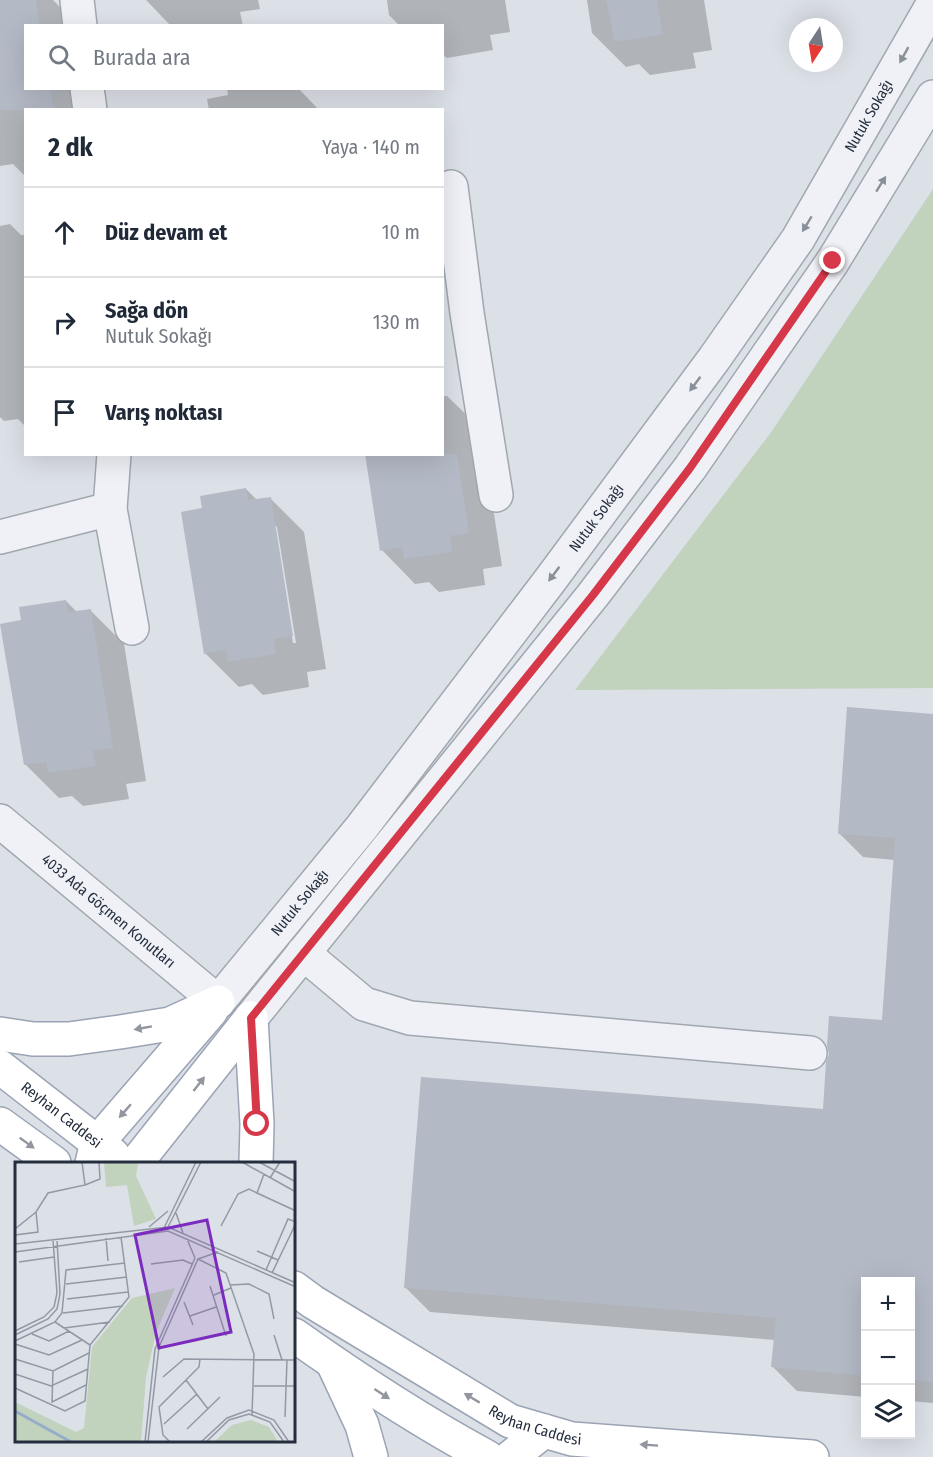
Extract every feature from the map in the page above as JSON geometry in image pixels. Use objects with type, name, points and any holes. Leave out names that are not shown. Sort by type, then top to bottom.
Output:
[{"type":"main road","points":[[0,1034],[33,1039],[69,1039],[110,1034],[170,1024],[218,1002]]},
{"type":"main road","points":[[95,1153],[218,1002]]},
{"type":"main road","points":[[137,1162],[251,1018]]},
{"type":"main road","points":[[251,1018],[257,1124],[256,1162]]},
{"type":"main road","name":"Reyhan Caddesi","points":[[0,1067],[95,1153],[122,1162]]},
{"type":"main road","points":[[0,1124],[53,1162]]},
{"type":"main road","points":[[296,1277],[304,1295]]},
{"type":"main road","name":"Reyhan Caddesi","points":[[304,1295],[548,1444],[572,1439],[812,1457]]},
{"type":"main road","points":[[296,1336],[432,1427],[487,1457]]},
{"type":"main road","points":[[333,1363],[362,1425],[371,1457]]},
{"type":"main road","points":[[511,1457],[548,1444]]},
{"type":"street","points":[[76,0],[80,24]]},
{"type":"street","name":"Nutuk Sokağı","points":[[218,1002],[362,827],[714,359],[798,239],[933,4]]},
{"type":"street","points":[[87,90],[90,108]]},
{"type":"street","points":[[251,1018],[593,595],[690,468],[833,261],[933,97]]},
{"type":"street","points":[[452,187],[455,314],[496,495]]},
{"type":"street","points":[[114,456],[110,509],[132,628]]},
{"type":"street","points":[[0,537],[110,509]]},
{"type":"street","name":"4033 Ada Göçmen Konutları","points":[[0,821],[218,1002]]},
{"type":"street","points":[[303,953],[364,1004],[410,1018],[810,1053]]},
{"type":"green space","points":[[933,189],[933,688],[575,690],[772,431]]},
{"type":"building","points":[[0,0],[36,0],[40,24],[24,24],[24,90],[50,90],[54,108],[0,110]]},
{"type":"building","points":[[606,0],[657,0],[663,34],[615,42]]},
{"type":"building","points":[[457,454],[469,533],[450,536],[452,552],[404,559],[402,547],[380,551],[365,456]]},
{"type":"building","points":[[246,488],[248,500],[271,497],[293,636],[274,639],[276,654],[228,662],[226,650],[204,654],[181,512],[202,508],[200,496]]},
{"type":"building","points":[[66,600],[68,612],[91,609],[113,748],[93,751],[96,766],[48,773],[46,762],[24,765],[0,624],[21,620],[19,607]]},
{"type":"building","points":[[847,707],[933,714],[933,1382],[915,1380],[915,1277],[861,1277],[861,1376],[771,1367],[776,1318],[404,1288],[421,1077],[823,1109],[826,1062],[829,1054],[827,1046],[829,1016],[882,1020],[895,838],[838,834]]},
{"type":"route","points":[[257,1124],[251,1018],[593,595],[690,468],[833,261]]}]
